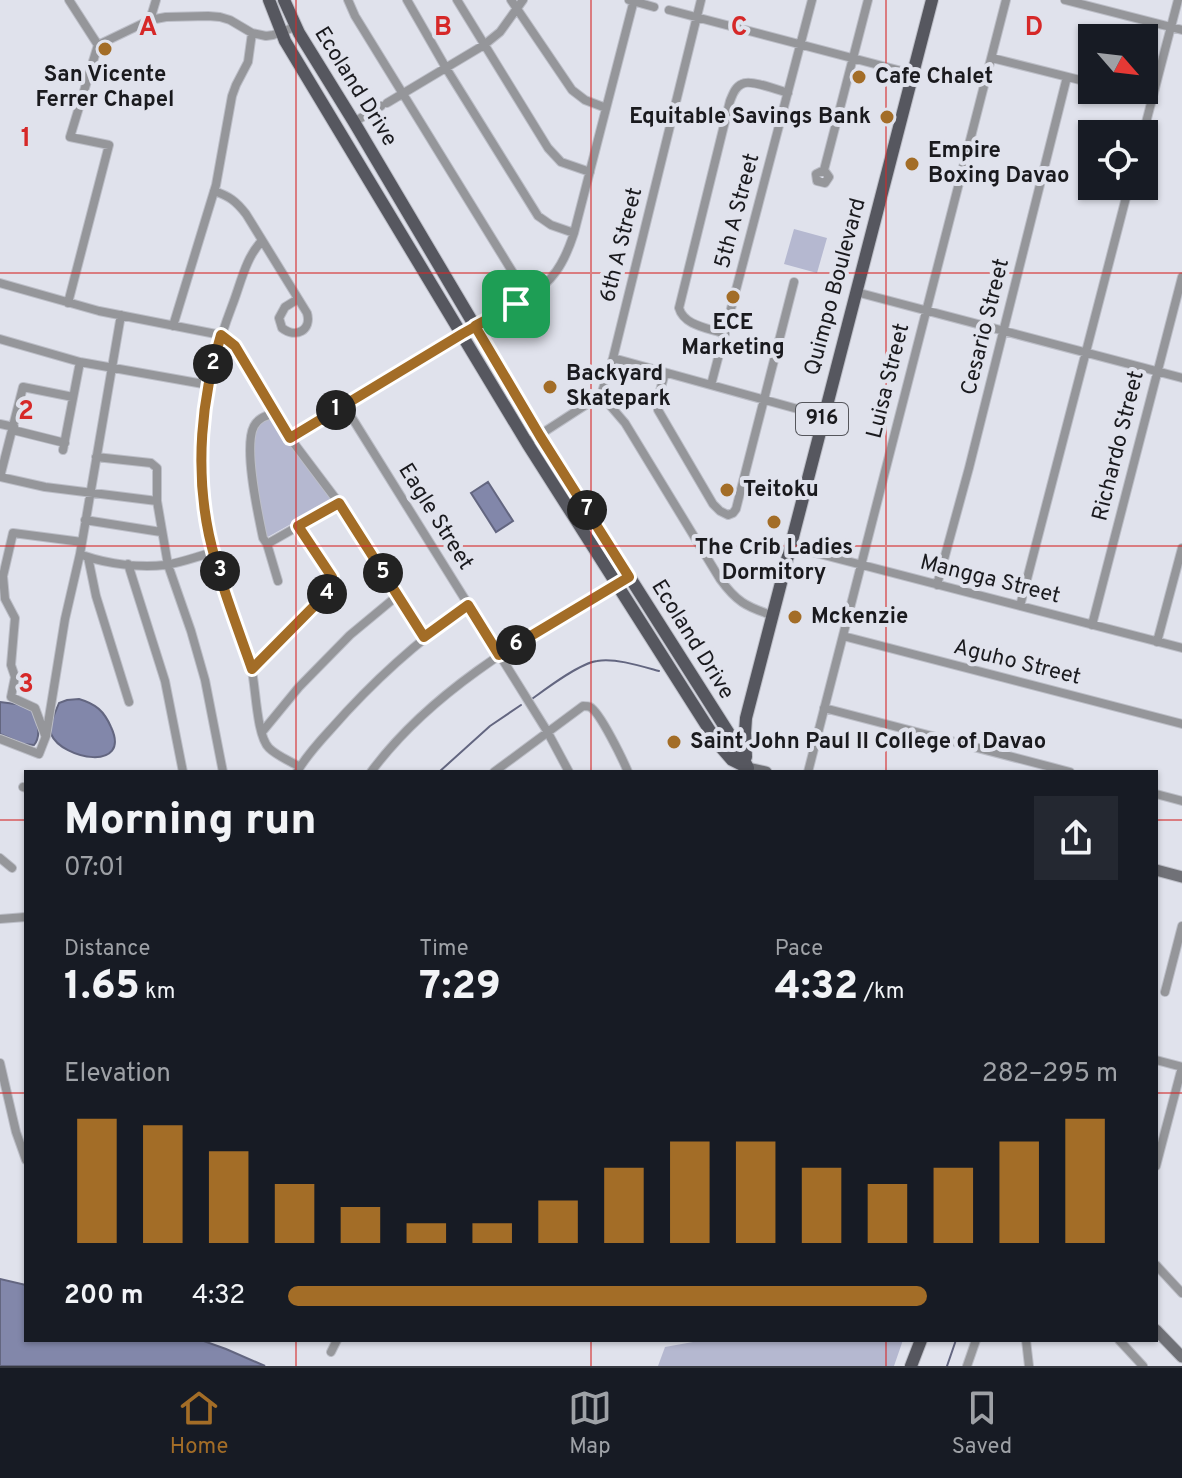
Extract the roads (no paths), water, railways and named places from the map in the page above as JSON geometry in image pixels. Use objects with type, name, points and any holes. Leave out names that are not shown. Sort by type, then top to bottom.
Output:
[{"type":"main road","name":"Ecoland Drive","points":[[269,0],[280,33],[527,443],[731,766],[748,770]]},
{"type":"main road","name":"Ecoland Drive","points":[[284,0],[295,27],[540,436],[737,746],[748,770]]},
{"type":"main road","name":"Quimpo Boulevard","points":[[748,770],[745,723],[932,0]]},
{"type":"main road","points":[[911,1366],[920,1342]]},
{"type":"street","points":[[69,0],[98,45]]},
{"type":"street","points":[[150,20],[156,0]]},
{"type":"street","points":[[348,0],[528,297]]},
{"type":"street","points":[[407,0],[538,216],[551,225],[574,233]]},
{"type":"street","points":[[457,0],[554,156],[568,165],[590,172]]},
{"type":"street","points":[[511,0],[572,90],[585,100],[606,108]]},
{"type":"street","points":[[354,122],[484,45],[500,32],[523,0]]},
{"type":"street","points":[[290,438],[503,311],[508,305],[528,297],[559,269],[574,233],[632,0],[654,7]]},
{"type":"street","name":"6th A Street","points":[[601,395],[613,358],[701,0]]},
{"type":"street","name":"5th A Street","points":[[711,385],[812,0]]},
{"type":"street","points":[[824,170],[868,0]]},
{"type":"street","name":"Luisa Street","points":[[808,770],[1006,0]]},
{"type":"street","points":[[1065,0],[1182,30]]},
{"type":"street","points":[[1158,76],[1178,0]]},
{"type":"street","points":[[669,10],[913,74]]},
{"type":"street","points":[[68,303],[109,145],[70,137],[98,45],[150,20],[208,16],[230,20],[252,33],[266,36],[295,27]]},
{"type":"street","points":[[173,326],[214,191],[231,104],[236,85],[248,62],[252,33]]},
{"type":"street","points":[[992,58],[1078,80]]},
{"type":"street","name":"Cesario Street","points":[[937,585],[1067,77]]},
{"type":"street","points":[[725,334],[686,321],[679,308],[730,101],[735,90],[747,82],[788,93]]},
{"type":"street","points":[[214,191],[234,200],[298,299]]},
{"type":"street","points":[[1020,606],[1125,200]]},
{"type":"street","points":[[262,241],[252,255],[221,335],[204,416],[201,471],[204,509],[214,552],[252,669],[266,744],[298,769],[363,692],[424,637],[468,605]]},
{"type":"street","name":"Richardo Street","points":[[1092,625],[1182,277]]},
{"type":"street","points":[[665,373],[658,410],[713,504],[728,515],[733,513],[794,282]]},
{"type":"street","points":[[0,283],[68,303],[221,335],[235,346],[290,438],[339,503],[424,637]]},
{"type":"street","points":[[856,292],[1182,378]]},
{"type":"street","points":[[121,315],[82,542],[129,702]]},
{"type":"street","points":[[0,339],[80,362],[209,385]]},
{"type":"street","points":[[613,358],[823,416]]},
{"type":"street","points":[[0,424],[64,446],[80,362]]},
{"type":"street","points":[[73,397],[23,387],[0,477],[31,485],[157,501]]},
{"type":"street","points":[[527,443],[601,395],[625,423],[729,592],[746,606],[772,615]]},
{"type":"street","name":"Eagle Street","points":[[344,405],[547,731],[568,770]]},
{"type":"street","points":[[274,413],[259,419],[254,425],[251,435],[252,486],[263,538],[278,581]]},
{"type":"street","points":[[96,457],[155,465],[161,532],[168,565],[205,680],[223,770]]},
{"type":"street","points":[[267,544],[339,503]]},
{"type":"street","points":[[85,520],[161,532]]},
{"type":"street","points":[[252,669],[333,587],[332,577],[298,526]]},
{"type":"street","points":[[46,736],[35,708],[11,697],[15,677],[11,665],[15,618],[5,599],[5,565],[13,533],[82,542]]},
{"type":"street","name":"Mangga Street","points":[[789,546],[1182,648]]},
{"type":"street","points":[[1157,642],[1182,548]]},
{"type":"street","points":[[84,556],[128,564],[168,565],[214,552]]},
{"type":"street","points":[[0,739],[39,754],[46,736],[65,619],[84,556]]},
{"type":"street","points":[[128,564],[165,681],[183,770]]},
{"type":"street","points":[[372,770],[415,722],[446,694],[499,655],[629,577]]},
{"type":"street","points":[[262,732],[299,687],[350,635],[397,596]]},
{"type":"street","name":"Aguho Street","points":[[843,636],[1182,724]]},
{"type":"street","points":[[497,770],[583,706],[589,706],[597,714],[627,770]]},
{"type":"street","points":[[824,708],[1062,770]]},
{"type":"street","points":[[731,766],[745,723]]},
{"type":"street","points":[[1158,795],[1182,801]]},
{"type":"street","points":[[0,858],[12,868]]},
{"type":"street","points":[[1158,870],[1182,875]]},
{"type":"street","points":[[0,919],[24,917]]},
{"type":"street","points":[[1169,990],[1181,931]]},
{"type":"street","points":[[1158,1061],[1182,1067],[1158,1158]]},
{"type":"street","points":[[0,1063],[24,1154]]},
{"type":"street","points":[[1158,1267],[1182,1293]]},
{"type":"street","points":[[1158,1332],[1182,1357]]},
{"type":"street","points":[[331,1352],[336,1342]]},
{"type":"street","points":[[967,1366],[975,1342]]},
{"type":"street","points":[[1026,1342],[1029,1366]]},
{"type":"street","points":[[1121,1342],[1143,1366]]},
{"type":"waterway","points":[[532,699],[573,671],[597,661],[620,662],[659,671]]},
{"type":"waterway","points":[[441,770],[490,726],[521,705]]},
{"type":"waterway","points":[[947,1366],[955,1342]]},
{"type":"place","name":"San Vicente Ferrer Chapel","points":[[105,49]]},
{"type":"place","name":"Cafe Chalet","points":[[859,77]]},
{"type":"place","name":"Equitable Savings Bank","points":[[887,117]]},
{"type":"place","name":"Empire Boxing Davao","points":[[912,164]]},
{"type":"place","name":"ECE Marketing","points":[[733,297]]},
{"type":"place","name":"Backyard Skatepark","points":[[550,387]]},
{"type":"place","name":"Teitoku","points":[[727,490]]},
{"type":"place","name":"The Crib Ladies Dormitory","points":[[774,522]]},
{"type":"place","name":"Mckenzie","points":[[795,617]]},
{"type":"place","name":"Saint John Paul II College of Davao","points":[[674,742]]}]
